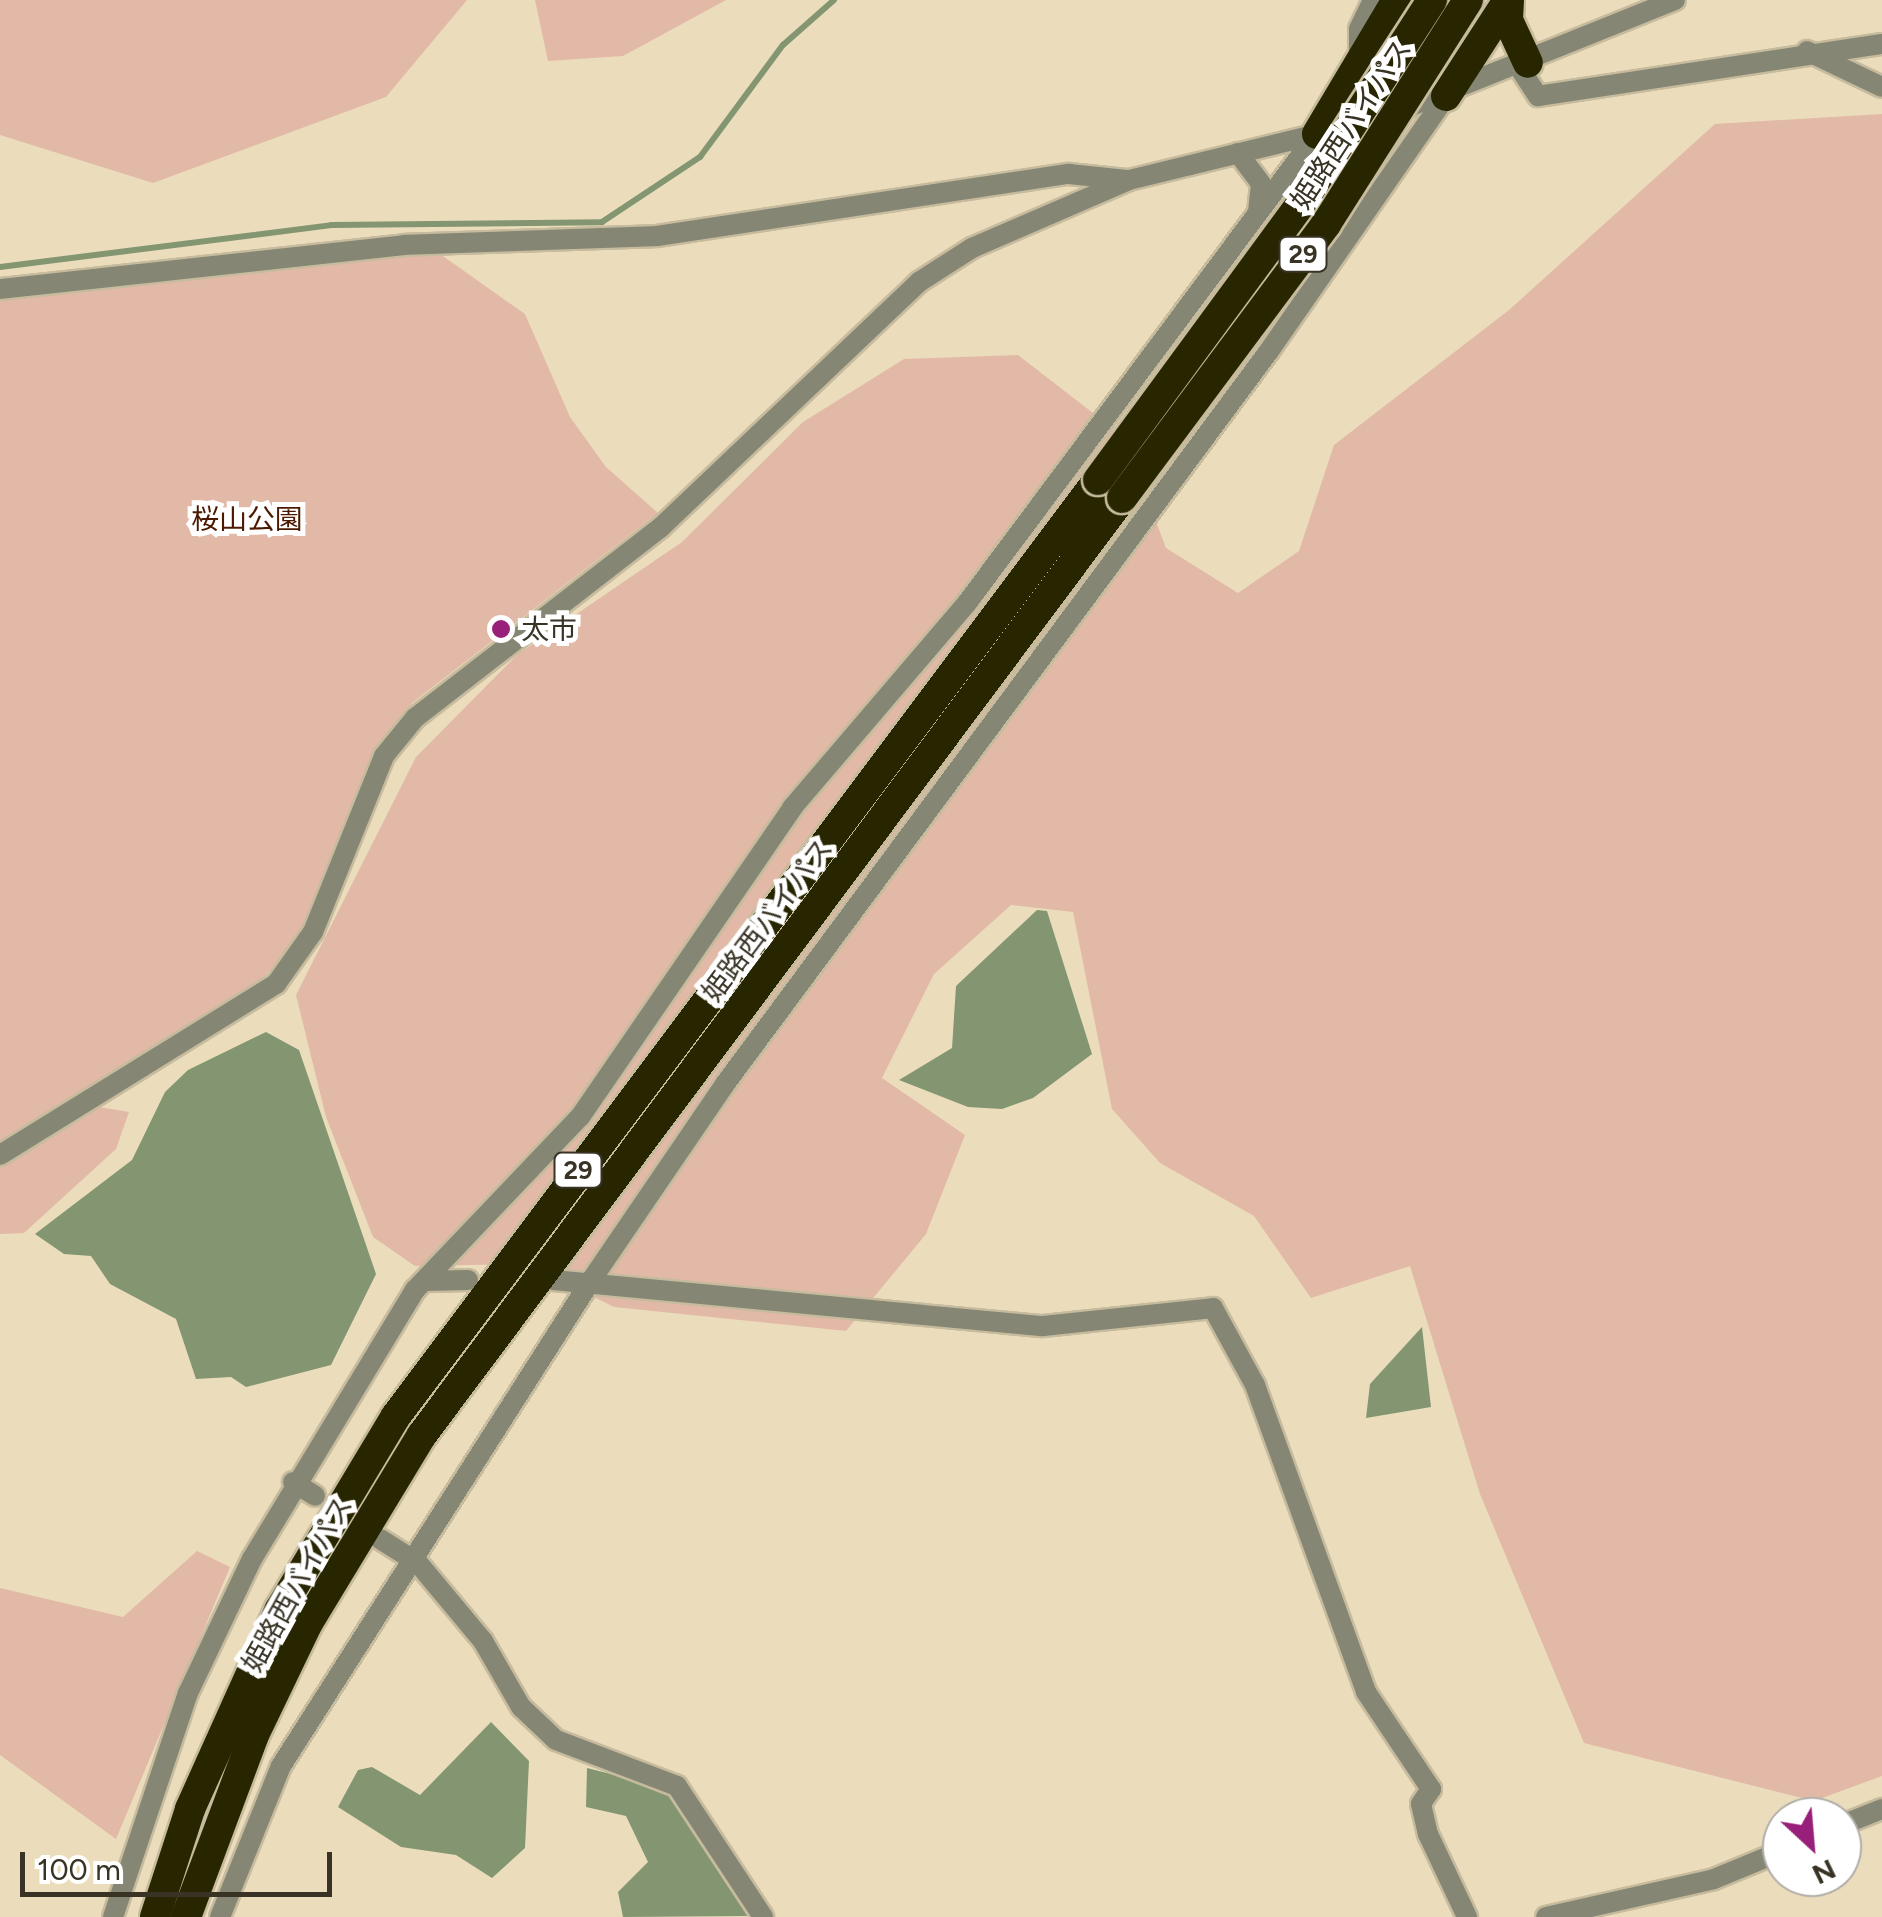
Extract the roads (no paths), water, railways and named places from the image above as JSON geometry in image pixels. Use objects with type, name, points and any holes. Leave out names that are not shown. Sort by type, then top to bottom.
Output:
[{"type":"highway","points":[[1317,134],[1397,0]]},
{"type":"highway","name":"姫路西バイパス","points":[[186,1917],[254,1734],[308,1623],[422,1434],[1110,489],[1432,0]]},
{"type":"highway","name":"姫路西バイパス","points":[[154,1917],[211,1758],[280,1609],[396,1416],[1110,489],[1326,224],[1468,0]]},
{"type":"highway","points":[[1509,0],[1508,20],[1523,65]]},
{"type":"highway","points":[[1446,96],[1509,0]]},
{"type":"street","points":[[1373,0],[1358,29],[1366,52],[1365,83],[1402,112]]},
{"type":"street","points":[[0,1155],[276,984],[313,932],[384,756],[491,654],[661,526],[918,282],[972,248],[1129,180],[1402,112],[1675,0]]},
{"type":"street","points":[[1523,65],[1538,96],[1807,51],[1882,44]]},
{"type":"street","points":[[1807,51],[1882,87]]},
{"type":"street","points":[[220,1917],[281,1766],[418,1563],[592,1279],[725,1084],[1446,96]]},
{"type":"street","points":[[1366,122],[1395,170]]},
{"type":"street","points":[[113,1917],[188,1694],[293,1482],[424,1281],[580,1117],[792,808],[967,603],[1317,134]]},
{"type":"street","points":[[1238,153],[1262,184],[1258,214]]},
{"type":"street","points":[[0,289],[404,245],[657,236],[1069,174],[1129,180]]},
{"type":"street","points":[[553,1280],[592,1279],[1043,1326],[1212,1308],[1255,1385],[1366,1692],[1431,1789],[1421,1804],[1428,1834],[1467,1917]]},
{"type":"street","points":[[424,1281],[468,1280]]},
{"type":"street","points":[[293,1482],[315,1496]]},
{"type":"street","points":[[380,1538],[418,1563],[483,1641],[521,1707],[556,1740],[677,1786],[763,1917]]},
{"type":"street","points":[[1546,1917],[1714,1879],[1762,1859]]},
{"type":"waterway","points":[[0,267],[331,225],[602,222],[700,157],[783,45],[834,0]]},
{"type":"place","name":"太市","points":[[501,629]]},
{"type":"park label","name":"桜山公園","points":[[247,519]]}]
